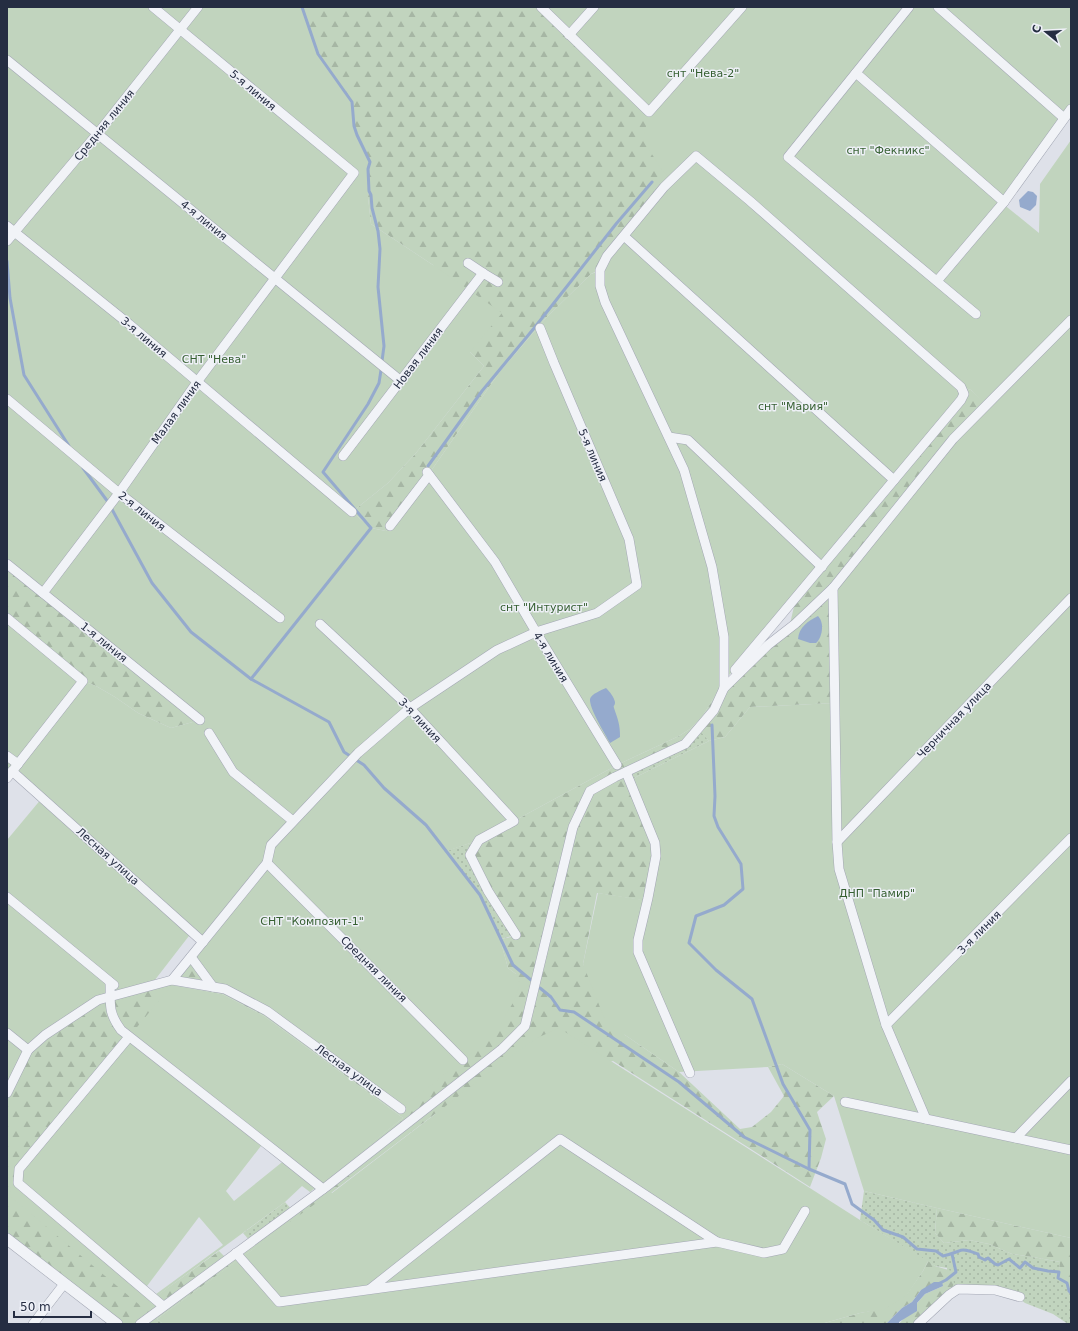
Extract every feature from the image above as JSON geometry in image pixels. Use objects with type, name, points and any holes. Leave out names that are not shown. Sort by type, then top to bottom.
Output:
[{"type":"street","name":"5-я линия","points":[[153,7],[354,173]]},
{"type":"street","name":"Средняя линия","points":[[7,241],[98,133],[198,7]]},
{"type":"street","points":[[541,7],[649,112],[742,7]]},
{"type":"street","points":[[569,35],[594,7]]},
{"type":"street","points":[[909,7],[788,157],[976,314]]},
{"type":"street","points":[[938,7],[1064,118]]},
{"type":"street","name":"4-я линия","points":[[7,60],[401,381]]},
{"type":"street","points":[[856,73],[1004,202]]},
{"type":"street","points":[[937,281],[1004,202],[1071,109]]},
{"type":"street","points":[[140,1324],[322,1189],[502,1049],[526,1026],[573,827],[590,791],[685,744],[714,710],[724,685],[961,400],[964,394],[961,386],[696,156],[664,187],[607,256],[600,270],[600,286],[605,302],[684,470],[712,568],[724,638],[724,685]]},
{"type":"street","name":"Малая линия","points":[[43,593],[354,173]]},
{"type":"street","name":"3-я линия","points":[[7,226],[198,382],[352,512]]},
{"type":"street","points":[[624,236],[894,480]]},
{"type":"street","points":[[468,263],[498,282]]},
{"type":"street","name":"Новая линия","points":[[343,456],[483,273]]},
{"type":"street","points":[[724,685],[768,645],[795,624],[833,588],[953,439],[1071,320]]},
{"type":"street","name":"5-я линия","points":[[536,632],[597,613],[637,585],[629,539],[540,328]]},
{"type":"street","name":"2-я линия","points":[[7,399],[116,496],[280,618]]},
{"type":"street","points":[[669,437],[688,440],[822,567]]},
{"type":"street","name":"4-я линия","points":[[390,526],[428,474],[495,562],[617,765]]},
{"type":"street","name":"1-я линия","points":[[7,564],[200,720]]},
{"type":"street","points":[[833,588],[837,842],[839,869],[886,1025],[926,1119]]},
{"type":"street","name":"Черничная улица","points":[[837,842],[1071,598]]},
{"type":"street","points":[[7,618],[83,681],[12,771]]},
{"type":"street","name":"3-я линия","points":[[320,624],[410,708],[514,821],[478,840],[470,855],[488,891],[516,935]]},
{"type":"street","points":[[7,1093],[28,1050],[45,1035],[98,1000],[172,980],[267,863],[271,845],[358,753],[410,708],[497,650],[536,632]]},
{"type":"street","points":[[209,733],[233,772],[293,821]]},
{"type":"street","name":"Лесная улица","points":[[7,756],[12,771],[203,942]]},
{"type":"street","points":[[626,772],[655,843],[656,856],[638,940],[638,952],[690,1072]]},
{"type":"street","name":"3-я линия","points":[[886,1025],[1071,838]]},
{"type":"street","name":"Средняя линия","points":[[267,863],[342,936],[463,1060]]},
{"type":"street","points":[[7,897],[123,993]]},
{"type":"street","points":[[191,957],[213,986]]},
{"type":"street","name":"Лесная улица","points":[[172,980],[225,988],[267,1011],[401,1109]]},
{"type":"street","points":[[110,982],[111,996],[109,1006],[111,1013],[117,1025],[129,1037],[186,1080],[322,1189]]},
{"type":"street","points":[[7,1033],[28,1050]]},
{"type":"street","points":[[129,1037],[19,1169],[18,1183],[163,1306]]},
{"type":"street","points":[[1016,1138],[1071,1081]]},
{"type":"street","points":[[845,1102],[1071,1150]]},
{"type":"street","points":[[370,1290],[560,1139],[718,1242],[764,1254],[783,1249],[805,1211]]},
{"type":"street","points":[[7,1239],[117,1324]]},
{"type":"street","points":[[236,1252],[279,1302],[718,1242]]},
{"type":"street","points":[[33,1324],[64,1284]]},
{"type":"street","points":[[918,1324],[949,1295],[958,1289],[995,1290],[1020,1297]]},
{"type":"green space","points":[[7,7],[302,7],[318,54],[352,102],[354,126],[370,162],[368,169],[368,197],[371,224],[502,313],[470,352],[484,366],[416,453],[388,483],[352,512],[371,528],[386,531],[424,481],[501,370],[546,318],[591,274],[599,271],[671,179],[662,170],[643,140],[649,112],[541,7],[1071,7],[1071,109],[1002,203],[1039,233],[1040,184],[1071,140],[1071,1238],[864,1191],[834,1096],[782,1064],[768,1067],[679,1072],[605,1020],[583,964],[598,893],[644,900],[656,856],[630,780],[709,741],[725,737],[750,707],[834,703],[833,587],[986,405],[971,390],[962,387],[963,391],[796,598],[724,681],[724,686],[716,694],[702,717],[690,729],[679,736],[617,765],[479,840],[447,851],[480,895],[500,939],[508,968],[516,974],[520,984],[514,1001],[500,1025],[475,1050],[401,1109],[267,1011],[215,987],[191,957],[203,942],[192,932],[151,985],[98,1000],[32,1047],[7,1093],[7,840],[42,798],[13,771],[7,778],[7,618],[83,681],[96,686],[115,697],[138,713],[171,728],[200,720],[7,564]]},
{"type":"green space","points":[[302,7],[541,7],[649,112],[671,179],[599,270],[591,274],[546,318],[501,370],[424,481],[386,531],[371,528],[352,512],[388,483],[416,453],[484,366],[470,352],[433,265],[371,224],[368,197],[368,169],[370,162],[354,126],[352,102],[318,54]]},
{"type":"green space","points":[[961,387],[971,390],[987,405],[835,703],[750,707],[725,737],[709,741],[699,730],[685,744],[627,772],[655,843],[648,901],[597,893],[583,964],[625,1035],[679,1072],[740,1129],[752,1127],[771,1112],[784,1096],[768,1067],[782,1064],[834,1096],[817,1112],[826,1139],[821,1158],[810,1187],[613,1061],[435,1114],[331,1193],[328,1190],[320,1201],[157,1319],[163,1324],[116,1324],[7,1239],[7,1093],[26,1054],[98,1000],[173,978],[191,957],[516,974],[508,968],[500,939],[516,936],[470,855],[479,840],[617,765],[679,736],[690,729],[702,717],[716,694],[789,628],[796,598]],"holes":[[[173,985],[222,994],[264,1016],[403,1118],[321,1182],[325,1187],[227,1259],[219,1251],[151,1300],[20,1168]]]},
{"type":"green space","points":[[7,564],[200,720],[171,728],[138,713],[115,697],[96,686],[83,681],[7,618]]},
{"type":"green space","points":[[699,729],[709,741],[630,780],[627,772]]},
{"type":"green space","points":[[479,840],[516,935],[500,939],[480,895],[446,851]]},
{"type":"green space","points":[[172,985],[222,994],[264,1016],[403,1118],[310,1192],[302,1186],[285,1202],[142,1307],[11,1197],[10,1182]],"holes":[[[264,1142],[286,1159],[234,1201],[226,1191]],[[199,1217],[223,1245],[152,1297],[144,1290]]]},
{"type":"green space","points":[[559,1028],[860,1220],[928,1261],[907,1295],[885,1309],[860,1313],[821,1324],[163,1324],[157,1319],[319,1201],[317,1198],[328,1189],[332,1193],[511,1056],[537,1038]]},
{"type":"green space","points":[[864,1191],[937,1208],[935,1233],[944,1243],[969,1240],[989,1244],[1012,1254],[1060,1262],[1059,1274],[1067,1283],[1071,1293],[1071,1324],[1068,1324],[1053,1314],[1025,1303],[1016,1296],[958,1289],[949,1295],[947,1268],[935,1266],[860,1220]]},
{"type":"green space","points":[[285,1202],[293,1211],[251,1242],[243,1233]]},
{"type":"green space","points":[[937,1208],[1071,1238],[1071,1293],[1067,1283],[1058,1278],[1060,1262],[1012,1254],[989,1244],[969,1240],[944,1243],[935,1233]]},
{"type":"green space","points":[[928,1261],[935,1266],[952,1271],[954,1283],[949,1295],[918,1324],[899,1324],[925,1294],[943,1286],[921,1290],[912,1302],[902,1308],[886,1324],[821,1324],[860,1313],[885,1308],[907,1294]]},
{"type":"water","points":[[1028,191],[1033,192],[1037,196],[1036,205],[1030,211],[1020,207],[1019,200]]},
{"type":"water","points":[[818,616],[821,622],[822,630],[818,641],[816,643],[810,643],[798,639],[802,628]]},
{"type":"water","points":[[606,688],[614,700],[614,707],[620,733],[620,737],[610,743],[590,703],[590,699],[594,694]]},
{"type":"water","points":[[934,1282],[942,1282],[943,1286],[925,1294],[917,1303],[917,1311],[899,1322],[899,1324],[886,1324],[902,1308],[912,1302],[921,1290]]},
{"type":"waterway","points":[[302,7],[318,54],[352,102],[354,126],[370,162],[368,169],[369,191],[378,231],[380,249],[378,287],[384,346],[382,361]]},
{"type":"waterway","points":[[428,466],[482,391],[535,327],[616,224],[652,182]]},
{"type":"waterway","points":[[7,261],[10,298],[24,375],[69,446]]},
{"type":"waterway","points":[[251,679],[371,528],[323,472],[368,404],[379,383],[381,370]]},
{"type":"waterway","points":[[83,468],[108,502],[152,583],[191,632],[251,679],[329,722],[344,752],[364,765],[384,788],[426,825],[480,895],[513,965],[531,980]]},
{"type":"waterway","points":[[712,725],[715,796],[714,816],[718,827],[741,864],[743,889],[724,905],[696,916],[689,943],[716,970],[752,999],[783,1084],[810,1130],[809,1169]]},
{"type":"waterway","points":[[540,988],[551,997],[560,1010],[574,1012],[679,1082],[744,1137],[809,1169],[845,1184],[852,1204],[874,1220],[883,1230],[903,1237],[917,1249],[936,1251],[943,1256],[961,1250],[966,1250],[978,1254],[979,1257],[985,1260],[988,1258],[998,1265],[1009,1259],[1020,1268],[1025,1262],[1033,1268],[1059,1272],[1058,1278],[1067,1283],[1071,1293]]},
{"type":"waterway","points":[[940,1283],[956,1272],[952,1254]]},
{"type":"park label","name":"снт \"Нева-2\"","points":[[703,73]]},
{"type":"park label","name":"снт \"Фекникс\"","points":[[888,150]]},
{"type":"park label","name":"СНТ \"Нева\"","points":[[214,359]]},
{"type":"park label","name":"снт \"Мария\"","points":[[793,406]]},
{"type":"park label","name":"снт \"Интурист\"","points":[[544,607]]},
{"type":"park label","name":"ДНП \"Памир\"","points":[[877,893]]},
{"type":"park label","name":"СНТ \"Композит-1\"","points":[[312,921]]}]
